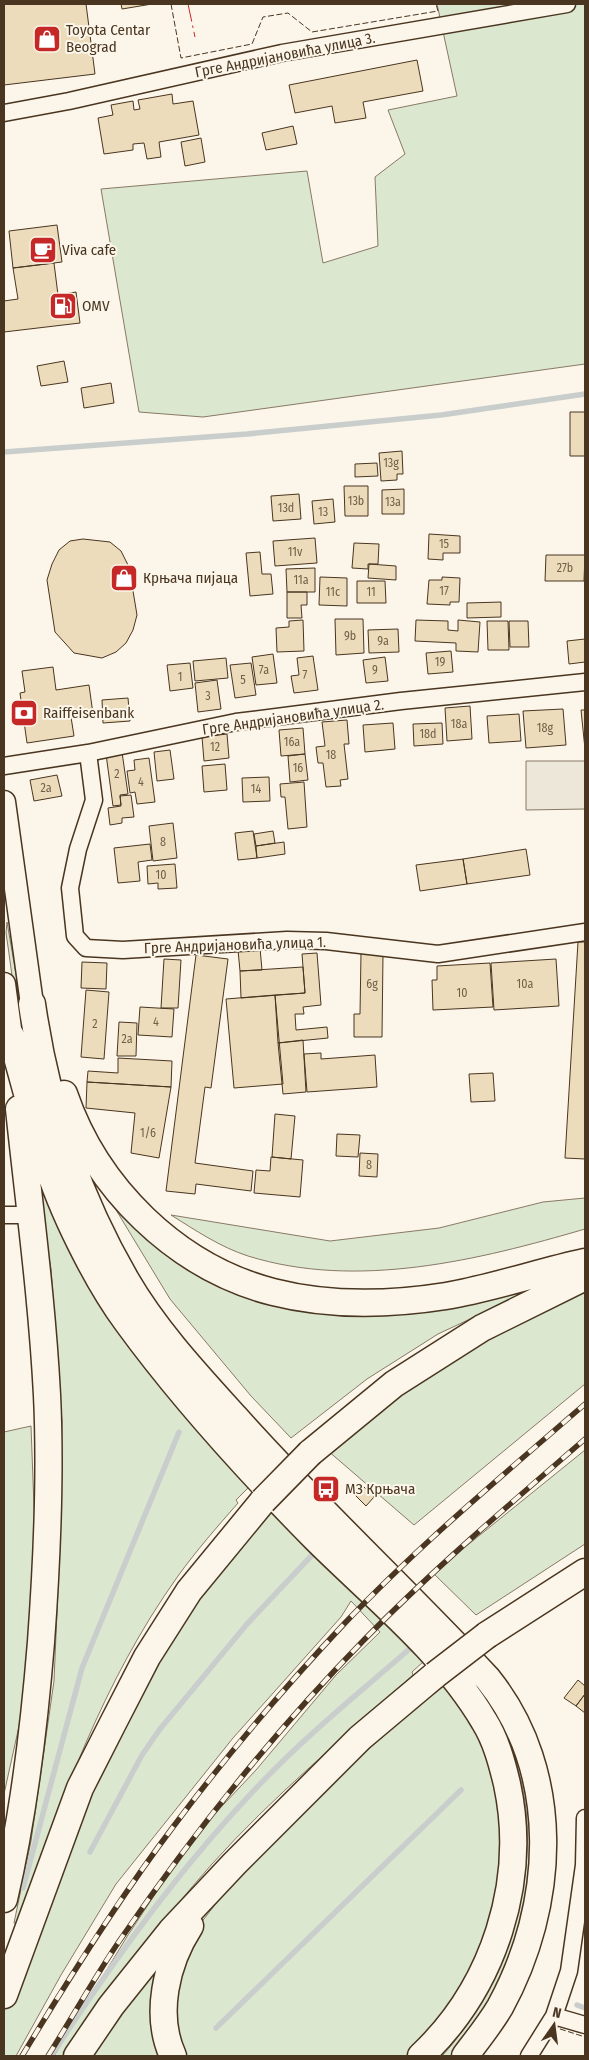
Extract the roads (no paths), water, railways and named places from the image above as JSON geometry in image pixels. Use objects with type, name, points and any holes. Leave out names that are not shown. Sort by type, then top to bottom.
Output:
[{"type":"main road","points":[[4,802],[37,1040],[62,1141],[90,1212],[139,1300],[186,1363],[280,1468],[488,1679],[518,1728],[538,1780],[543,1830],[539,1890],[528,1942],[500,2008],[465,2056]]},
{"type":"main road","points":[[4,984],[41,1302],[46,1387],[48,1530],[30,1753],[22,1809],[4,1899]]},
{"type":"main road","points":[[32,1004],[69,1108],[86,1144],[114,1186],[154,1228],[185,1252],[219,1272],[272,1292],[329,1302],[363,1302],[445,1296],[585,1262]]},
{"type":"main road","points":[[11,1036],[46,1160],[58,1192],[110,1296],[126,1320],[182,1394],[233,1451],[315,1538],[453,1676],[486,1723],[495,1743],[509,1795],[514,1834],[513,1861],[504,1916],[484,1968],[468,2000],[450,2026],[421,2056]]},
{"type":"main road","points":[[4,1995],[80,1788],[148,1657],[189,1591],[263,1501],[310,1453],[394,1384],[482,1328],[585,1277]]},
{"type":"main road","points":[[77,2056],[112,2006],[171,1931],[235,1863],[360,1738],[435,1675],[487,1635],[585,1572]]},
{"type":"main road","points":[[173,2056],[167,2043],[165,2003],[166,1985],[177,1947],[194,1920],[220,1889],[235,1863]]},
{"type":"street","name":"Грге Андријановића улица 3.","points":[[4,112],[70,101],[282,53],[567,4]]},
{"type":"street","name":"Грге Андријановића улица 2.","points":[[4,766],[88,753],[236,722],[401,701],[585,682]]},
{"type":"street","name":"Грге Андријановића улица 1.","points":[[88,753],[94,800],[78,849],[70,888],[75,936],[86,948],[123,950],[287,940],[316,940],[438,954],[585,932]]},
{"type":"street","points":[[4,1215],[30,1215]]},
{"type":"street","points":[[529,2056],[554,2016],[569,1971],[584,1865],[585,1818]]},
{"type":"street","points":[[554,2016],[585,2025]]},
{"type":"waterway","points":[[4,452],[247,434],[441,415],[585,394]]},
{"type":"waterway","points":[[23,1888],[82,1668],[179,1432]]},
{"type":"waterway","points":[[90,1852],[142,1755],[160,1729],[247,1624],[314,1553]]},
{"type":"waterway","points":[[51,2056],[132,1938],[161,1899],[222,1825],[288,1756],[334,1713],[414,1645]]},
{"type":"waterway","points":[[216,2028],[461,1790]]},
{"type":"waterway","points":[[577,2005],[585,2008]]},
{"type":"railway","points":[[22,2056],[95,1940],[153,1855],[214,1774],[299,1673],[344,1624],[402,1566],[585,1404]]},
{"type":"railway","points":[[48,2056],[110,1954],[147,1901],[235,1786],[297,1712],[362,1642],[416,1589],[471,1538],[585,1439]]},
{"type":"place","name":"Toyota Centar Beograd","points":[[47,39]]},
{"type":"place","name":"Viva cafe","points":[[43,250]]},
{"type":"place","name":"OMV","points":[[63,306]]},
{"type":"place","name":"Крњача пијаца","points":[[124,578]]},
{"type":"place","name":"Raiffeisenbank","points":[[24,713]]},
{"type":"place","name":"МЗ Крњача","points":[[326,1489]]}]
